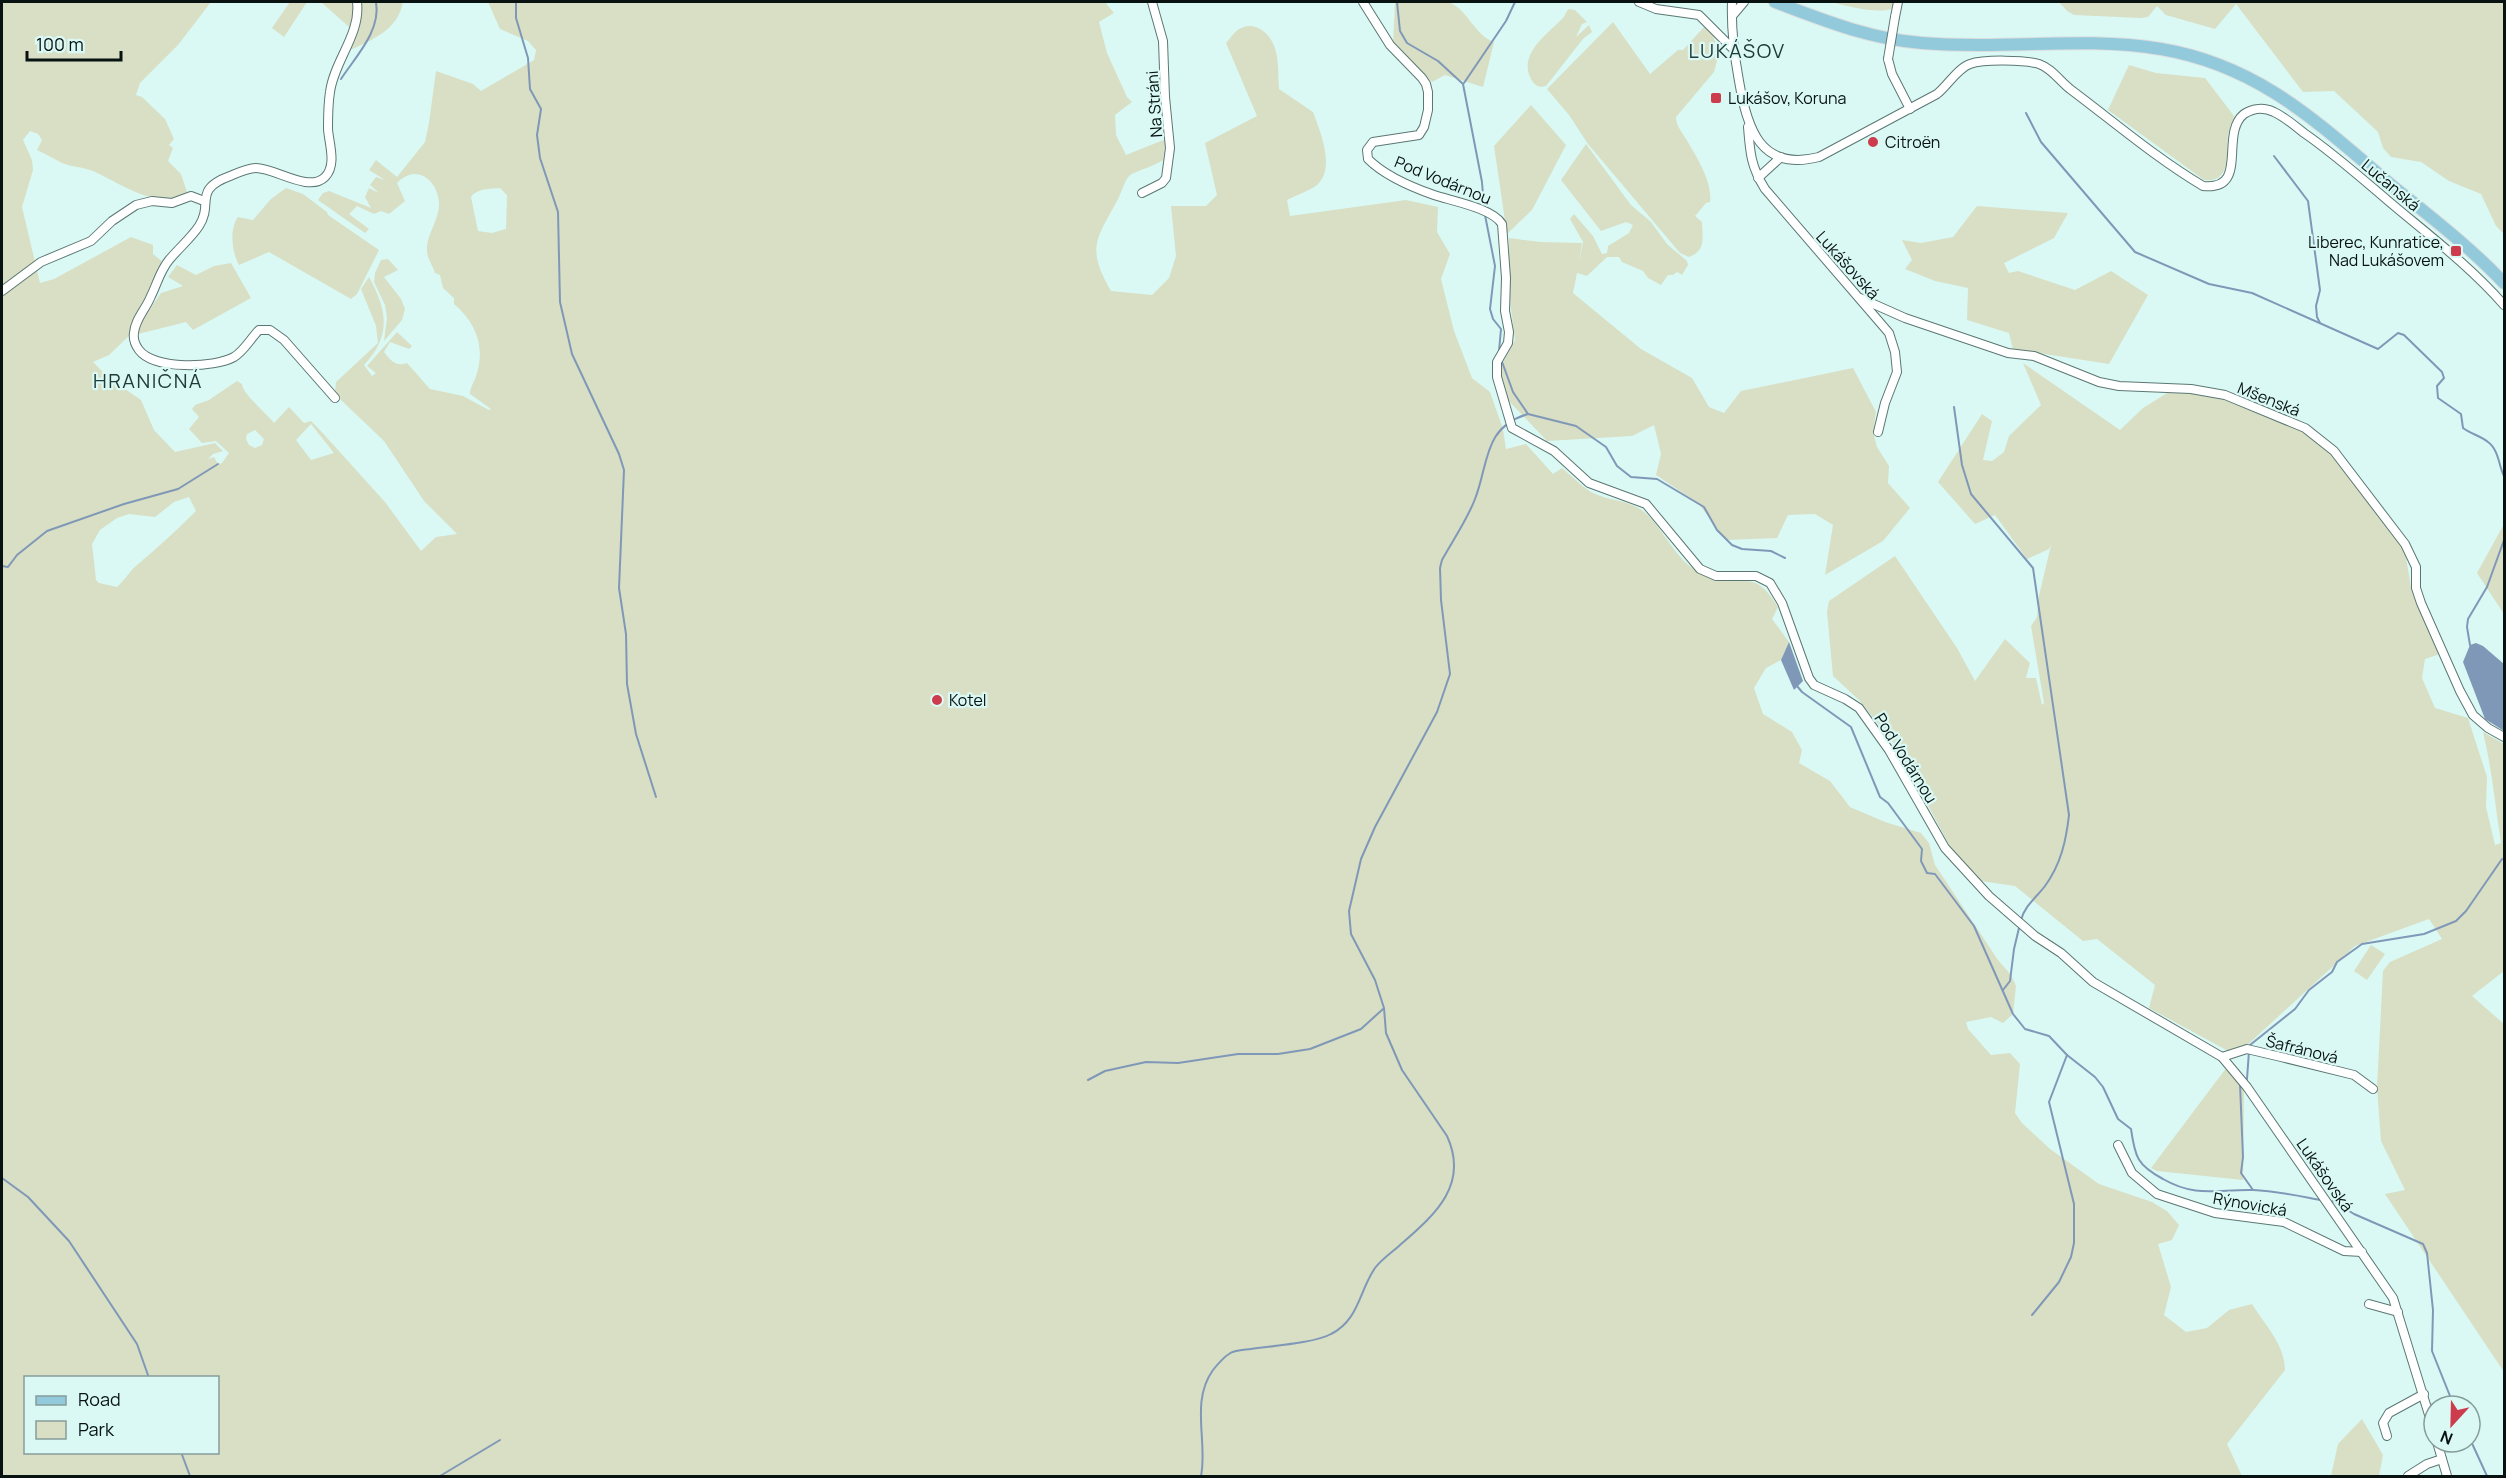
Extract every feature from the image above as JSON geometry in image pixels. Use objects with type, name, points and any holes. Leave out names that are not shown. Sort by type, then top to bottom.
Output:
[{"type":"main road","points":[[1774,2],[1848,30],[1897,40],[1950,44],[2049,43],[2134,46],[2191,56],[2224,67],[2251,78],[2301,109],[2451,234],[2505,283]]},
{"type":"main road","points":[[1787,2],[1805,13]]},
{"type":"street","points":[[335,398],[284,340],[270,330],[259,330],[237,355],[218,363],[160,363],[145,357],[138,349],[134,334],[139,317],[168,261],[202,220],[204,201],[209,189],[216,182],[255,168],[309,182],[320,181],[328,174],[332,162],[328,128],[330,94],[357,15],[357,2]]},
{"type":"street","name":"Na Stráni","points":[[1142,193],[1162,183],[1166,178],[1170,148],[1163,41],[1152,2]]},
{"type":"street","name":"Pod Vodárnou","points":[[1363,2],[1390,45],[1422,78],[1428,92],[1426,120],[1419,135],[1378,140],[1369,145],[1366,154],[1368,159],[1380,170],[1400,180],[1432,194],[1489,213],[1499,218],[1502,224],[1506,278],[1505,311],[1509,333],[1508,343],[1497,362],[1497,377],[1509,422],[1522,435],[1554,451],[1589,483],[1646,504],[1700,569],[1711,575],[1756,576],[1770,583],[1782,603],[1809,678],[1814,685],[1859,708],[1889,750],[1945,848],[1989,896],[2035,936],[2061,953],[2093,982],[2222,1057]]},
{"type":"street","points":[[1639,2],[1656,9],[1699,15],[1734,50]]},
{"type":"street","points":[[1732,2],[1734,50],[1748,122],[1761,144],[1781,157],[1799,161],[1819,157],[1910,109],[1892,74],[1888,59],[1898,2]]},
{"type":"street","points":[[1731,19],[1737,7],[1743,2]]},
{"type":"street","name":"Lučanská","points":[[1910,109],[1947,86],[1964,67],[1979,62],[2039,64],[2195,181],[2203,186],[2213,187],[2222,185],[2228,176],[2232,162],[2234,128],[2241,117],[2252,110],[2259,109],[2281,116],[2322,146],[2472,270],[2505,305]]},
{"type":"street","name":"Lukášovská","points":[[1748,122],[1749,152],[1758,178],[1796,226],[1889,333],[1895,352],[1897,372],[1885,403],[1878,432]]},
{"type":"street","points":[[1758,178],[1781,157]]},
{"type":"street","points":[[2,291],[41,262],[91,241],[112,221],[136,205],[152,201],[172,203],[209,189]]},
{"type":"street","points":[[191,196],[204,201]]},
{"type":"street","name":"Mšenská","points":[[1860,298],[1905,318],[2008,352],[2034,356],[2099,382],[2119,386],[2171,387],[2216,393],[2305,428],[2334,451],[2405,544],[2416,567],[2416,588],[2421,603],[2460,691],[2473,715],[2488,728],[2505,737]]},
{"type":"street","name":"Šafránová","points":[[2222,1057],[2247,1049],[2354,1075],[2373,1089]]},
{"type":"street","name":"Lukášovská","points":[[2222,1057],[2247,1087],[2388,1290],[2398,1312],[2424,1394]]},
{"type":"street","name":"Rýnovická","points":[[2118,1145],[2132,1173],[2157,1194],[2215,1213],[2284,1222],[2344,1251],[2362,1252]]},
{"type":"street","points":[[2369,1304],[2398,1312]]},
{"type":"street","points":[[2387,1436],[2383,1423],[2389,1413],[2422,1396]]},
{"type":"street","points":[[2441,1454],[2447,1476]]},
{"type":"street","points":[[2408,1476],[2427,1464],[2442,1459]]},
{"type":"green space","points":[[2,2],[211,2],[178,45],[140,83],[136,95],[142,97],[165,119],[174,139],[169,145],[173,148],[168,161],[181,174],[187,192],[177,198],[166,200],[140,194],[93,171],[62,163],[37,150],[42,140],[38,134],[30,131],[23,140],[32,160],[33,170],[22,207],[40,283],[54,279],[131,237],[153,245],[153,254],[164,263],[157,286],[135,317],[132,333],[109,355],[93,362],[109,378],[141,400],[154,430],[175,452],[215,443],[223,451],[213,454],[208,459],[214,457],[218,464],[222,463],[229,453],[216,441],[202,443],[189,429],[199,417],[192,409],[195,405],[209,400],[237,381],[274,423],[289,407],[304,423],[311,421],[319,429],[385,502],[421,551],[436,537],[457,534],[424,501],[384,441],[335,392],[336,382],[378,343],[376,326],[361,289],[369,277],[380,300],[384,322],[379,343],[364,365],[372,376],[376,373],[367,366],[397,332],[412,346],[409,349],[390,342],[384,352],[391,360],[400,364],[407,363],[430,389],[463,396],[491,409],[470,394],[479,365],[477,336],[468,319],[454,304],[454,298],[443,288],[440,275],[435,273],[427,254],[428,242],[439,206],[436,190],[426,178],[413,174],[397,183],[405,201],[389,214],[381,211],[374,214],[357,206],[349,214],[369,229],[365,233],[318,200],[323,193],[329,191],[371,208],[365,197],[369,188],[379,193],[370,185],[376,177],[385,180],[369,170],[376,160],[397,177],[425,142],[436,71],[473,84],[481,91],[534,60],[536,50],[528,41],[500,29],[488,2],[1105,2],[1114,13],[1099,22],[1107,53],[1127,97],[1132,102],[1115,115],[1116,135],[1126,155],[1166,139],[1163,160],[1132,174],[1127,179],[1099,236],[1097,255],[1103,277],[1111,291],[1152,295],[1169,278],[1176,256],[1171,206],[1206,206],[1217,195],[1205,143],[1257,116],[1226,43],[1237,30],[1245,26],[1252,26],[1263,31],[1271,40],[1276,52],[1279,89],[1313,112],[1325,149],[1323,178],[1314,187],[1287,200],[1290,216],[1406,200],[1438,207],[1437,232],[1450,254],[1441,279],[1454,331],[1472,378],[1490,392],[1503,429],[1506,449],[1526,444],[1553,474],[1562,468],[1591,492],[1637,507],[1651,519],[1679,556],[1696,571],[1720,579],[1754,583],[1769,594],[1778,607],[1772,619],[1789,642],[1781,660],[1766,668],[1754,688],[1763,714],[1792,732],[1802,750],[1799,763],[1830,781],[1850,807],[1885,822],[1921,833],[1929,843],[1935,865],[1998,960],[2011,975],[2016,986],[2013,1014],[2003,1023],[1991,1017],[1966,1022],[1968,1029],[1991,1055],[2010,1053],[2020,1064],[2015,1113],[2022,1123],[2050,1149],[2099,1184],[2152,1202],[2167,1211],[2179,1225],[2172,1240],[2158,1244],[2171,1287],[2164,1315],[2186,1332],[2207,1328],[2229,1310],[2252,1304],[2282,1352],[2285,1370],[2227,1444],[2242,1476],[2,1476]],"holes":[[[500,188],[507,195],[506,229],[492,233],[478,231],[471,197],[480,190]],[[311,424],[334,453],[311,460],[296,440]],[[255,430],[264,439],[262,445],[255,448],[249,445],[246,439],[247,434]],[[189,497],[196,511],[134,568],[117,587],[99,583],[96,580],[92,544],[100,530],[117,518],[129,514],[155,517],[174,502]]]},
{"type":"green space","points":[[290,2],[307,2],[284,37],[272,28]]},
{"type":"green space","points":[[321,2],[403,2],[396,20],[390,27],[375,38],[348,51],[357,34]]},
{"type":"green space","points":[[1395,2],[1448,2],[1455,5],[1481,34],[1494,42],[1483,87],[1445,75],[1432,82],[1393,45]]},
{"type":"green space","points":[[1832,2],[1894,2],[1891,9],[1878,11]]},
{"type":"green space","points":[[2059,2],[2504,2],[2504,234],[2496,226],[2481,194],[2449,181],[2421,162],[2391,157],[2383,148],[2378,132],[2334,91],[2303,92],[2236,4],[2215,29],[2166,15],[2157,6],[2148,17],[2141,18],[2074,15]]},
{"type":"green space","points":[[1569,9],[1575,10],[1587,22],[1582,24],[1576,37],[1589,25],[1592,32],[1583,39],[1546,86],[1537,86],[1528,70],[1531,54],[1541,39],[1563,19]]},
{"type":"green space","points":[[1613,22],[1650,74],[1678,50],[1683,50],[1705,26],[1713,35],[1716,44],[1717,61],[1714,72],[1676,117],[1678,126],[1703,169],[1710,194],[1710,202],[1706,203],[1695,216],[1702,222],[1701,247],[1689,257],[1680,253],[1588,144],[1569,115],[1547,89]]},
{"type":"green space","points":[[2129,65],[2156,73],[2205,78],[2234,116],[2228,135],[2226,165],[2219,177],[2204,180],[2108,110]]},
{"type":"green space","points":[[1531,105],[1566,145],[1532,210],[1507,234],[1494,146]]},
{"type":"green space","points":[[1586,144],[1631,205],[1651,222],[1667,244],[1687,261],[1688,265],[1682,275],[1677,272],[1668,275],[1661,285],[1648,278],[1643,271],[1622,262],[1619,257],[1607,257],[1587,276],[1577,273],[1573,293],[1641,349],[1692,378],[1709,407],[1724,413],[1741,391],[1853,368],[1876,412],[1873,432],[1877,447],[1889,466],[1888,483],[1910,508],[1883,541],[1825,575],[1833,525],[1815,514],[1788,515],[1777,538],[1726,540],[1698,503],[1656,475],[1661,454],[1654,425],[1632,436],[1547,441],[1508,400],[1499,370],[1515,340],[1508,285],[1509,238],[1541,242],[1582,243],[1579,264],[1583,242],[1570,219],[1574,214],[1593,236],[1602,254],[1607,253],[1608,246],[1629,233],[1633,225],[1626,222],[1601,231],[1561,180]]},
{"type":"green space","points":[[286,188],[303,194],[328,215],[379,250],[357,294],[351,299],[269,252],[239,265],[233,241],[233,228],[238,217],[253,220],[271,199]]},
{"type":"green space","points":[[1977,206],[2068,213],[2054,238],[2004,263],[2009,273],[2018,271],[2075,290],[2111,271],[2148,295],[2109,364],[2013,349],[2009,333],[1967,320],[1968,288],[1935,281],[1905,269],[1912,260],[1902,240],[1921,243],[1953,237]]},
{"type":"green space","points":[[388,259],[398,270],[384,277],[401,299],[405,309],[402,320],[384,341],[387,318],[385,305],[374,282],[381,260]]},
{"type":"green space","points":[[231,263],[251,298],[193,330],[186,322],[138,334],[140,323],[161,293],[183,286],[168,277],[177,265],[196,275],[214,266]]},
{"type":"green space","points":[[2023,363],[2120,430],[2143,408],[2172,390],[2222,399],[2304,432],[2327,450],[2390,528],[2405,552],[2411,587],[2440,654],[2425,659],[2422,678],[2435,708],[2468,718],[2487,777],[2486,807],[2495,845],[2501,843],[2483,732],[2504,744],[2504,971],[2472,996],[2504,1024],[2504,1372],[2385,1194],[2405,1190],[2381,1141],[2377,1088],[2383,971],[2390,962],[2442,939],[2429,919],[2355,946],[2244,1048],[2228,1051],[2149,1008],[2155,985],[2097,939],[2083,941],[2015,886],[1981,881],[1951,848],[1895,745],[1859,700],[1833,676],[1827,612],[1829,601],[1895,556],[1957,648],[1975,681],[2005,639],[2030,663],[2026,678],[2036,678],[2042,705],[2044,703],[2031,626],[2037,617],[2039,596],[2051,545],[2049,549],[2027,559],[1995,515],[1975,524],[1938,482],[1982,414],[1992,421],[1983,460],[1992,461],[2004,452],[2009,436],[2041,405]]},
{"type":"green space","points":[[2504,524],[2504,614],[2477,573]]},
{"type":"green space","points":[[2371,945],[2385,954],[2367,980],[2354,971]]},
{"type":"green space","points":[[2227,1067],[2244,1086],[2243,1180],[2157,1171],[2151,1168]]},
{"type":"green space","points":[[2362,1419],[2383,1455],[2379,1476],[2331,1476],[2338,1444]]},
{"type":"water","points":[[1789,642],[1803,681],[1794,690],[1781,660]]},
{"type":"water","points":[[2476,643],[2483,646],[2504,664],[2504,731],[2485,719],[2463,662],[2470,645]]},
{"type":"waterway","points":[[341,79],[371,33],[377,13],[376,2]]},
{"type":"waterway","points":[[516,2],[516,18],[528,58],[530,89],[541,109],[537,135],[540,158],[558,212],[560,302],[572,354],[619,454],[624,470],[619,588],[626,634],[627,684],[636,734],[656,797]]},
{"type":"waterway","points":[[1397,2],[1400,31],[1407,43],[1438,61],[1463,84],[1482,182],[1484,208]]},
{"type":"waterway","points":[[1464,83],[1506,21],[1515,2]]},
{"type":"waterway","points":[[2026,113],[2041,142],[2135,252],[2209,284],[2252,293],[2378,349],[2398,333],[2404,335],[2442,372],[2444,378],[2437,386],[2438,398],[2461,414],[2463,428],[2492,445],[2504,476]]},
{"type":"waterway","points":[[2274,156],[2308,201],[2320,290],[2316,306],[2320,323]]},
{"type":"waterway","points":[[1485,215],[1495,266],[1490,309],[1493,319],[1501,329],[1499,351]]},
{"type":"waterway","points":[[1501,359],[1513,392],[1528,414],[1576,426],[1606,447],[1617,466],[1631,477],[1657,479],[1704,507],[1717,530],[1732,545],[1742,549],[1771,551],[1785,558]]},
{"type":"waterway","points":[[1954,407],[1962,465],[1971,494],[2033,568],[2069,815],[2059,861],[2021,920]]},
{"type":"waterway","points":[[1201,1476],[1203,1463],[1202,1395],[1206,1382],[1216,1366],[1234,1352],[1315,1340],[1340,1328],[1353,1313],[1375,1268],[1435,1211],[1451,1185],[1454,1170],[1453,1154],[1447,1136],[1402,1070],[1386,1033],[1384,1008],[1375,980],[1351,934],[1349,911],[1361,859],[1375,827],[1437,712],[1450,674],[1441,600],[1442,560],[1472,507],[1495,437],[1513,420],[1528,414]]},
{"type":"waterway","points":[[2,566],[8,567],[17,555],[47,531],[124,504],[178,489],[218,464]]},
{"type":"waterway","points":[[2470,645],[2468,619],[2487,587],[2504,540]]},
{"type":"waterway","points":[[1797,686],[1851,727],[1880,797],[1888,803],[1922,849],[1921,861],[1927,873],[1935,874],[1974,926],[2013,1014],[2025,1029],[2049,1036],[2067,1055],[2095,1077],[2103,1087],[2118,1119],[2131,1129],[2136,1153],[2148,1169],[2175,1185],[2196,1191],[2262,1191],[2321,1200]]},
{"type":"waterway","points":[[2250,1045],[2295,1009],[2309,990],[2332,972],[2337,962],[2362,944],[2424,934],[2456,921],[2466,911],[2502,859]]},
{"type":"waterway","points":[[2003,990],[2010,981],[2019,928]]},
{"type":"waterway","points":[[1088,1080],[1105,1071],[1146,1062],[1178,1063],[1238,1054],[1278,1054],[1310,1049],[1361,1029],[1383,1009]]},
{"type":"waterway","points":[[2247,1079],[2249,1051]]},
{"type":"waterway","points":[[2032,1315],[2059,1282],[2071,1257],[2074,1243],[2074,1204],[2049,1102],[2067,1055]]},
{"type":"waterway","points":[[2240,1084],[2243,1157],[2241,1173],[2253,1190]]},
{"type":"waterway","points":[[2,1178],[28,1197],[69,1241],[137,1344],[148,1376]]},
{"type":"waterway","points":[[2333,1201],[2354,1214],[2423,1244],[2427,1253],[2433,1310],[2432,1351],[2449,1394]]},
{"type":"waterway","points":[[440,1476],[500,1440]]},
{"type":"waterway","points":[[182,1454],[190,1476]]},
{"type":"waterway","points":[[2477,1454],[2487,1476]]},
{"type":"place","name":"Lukášov, Koruna","points":[[1716,98]]},
{"type":"place","name":"Citroën","points":[[1873,142]]},
{"type":"place","name":"Liberec, Kunratice, Nad Lukášovem","points":[[2456,251]]},
{"type":"place","name":"Kotel","points":[[937,700]]},
{"type":"district","name":"LUKÁŠOV","points":[[1737,51]]},
{"type":"district","name":"HRANIČNÁ","points":[[148,381]]}]
